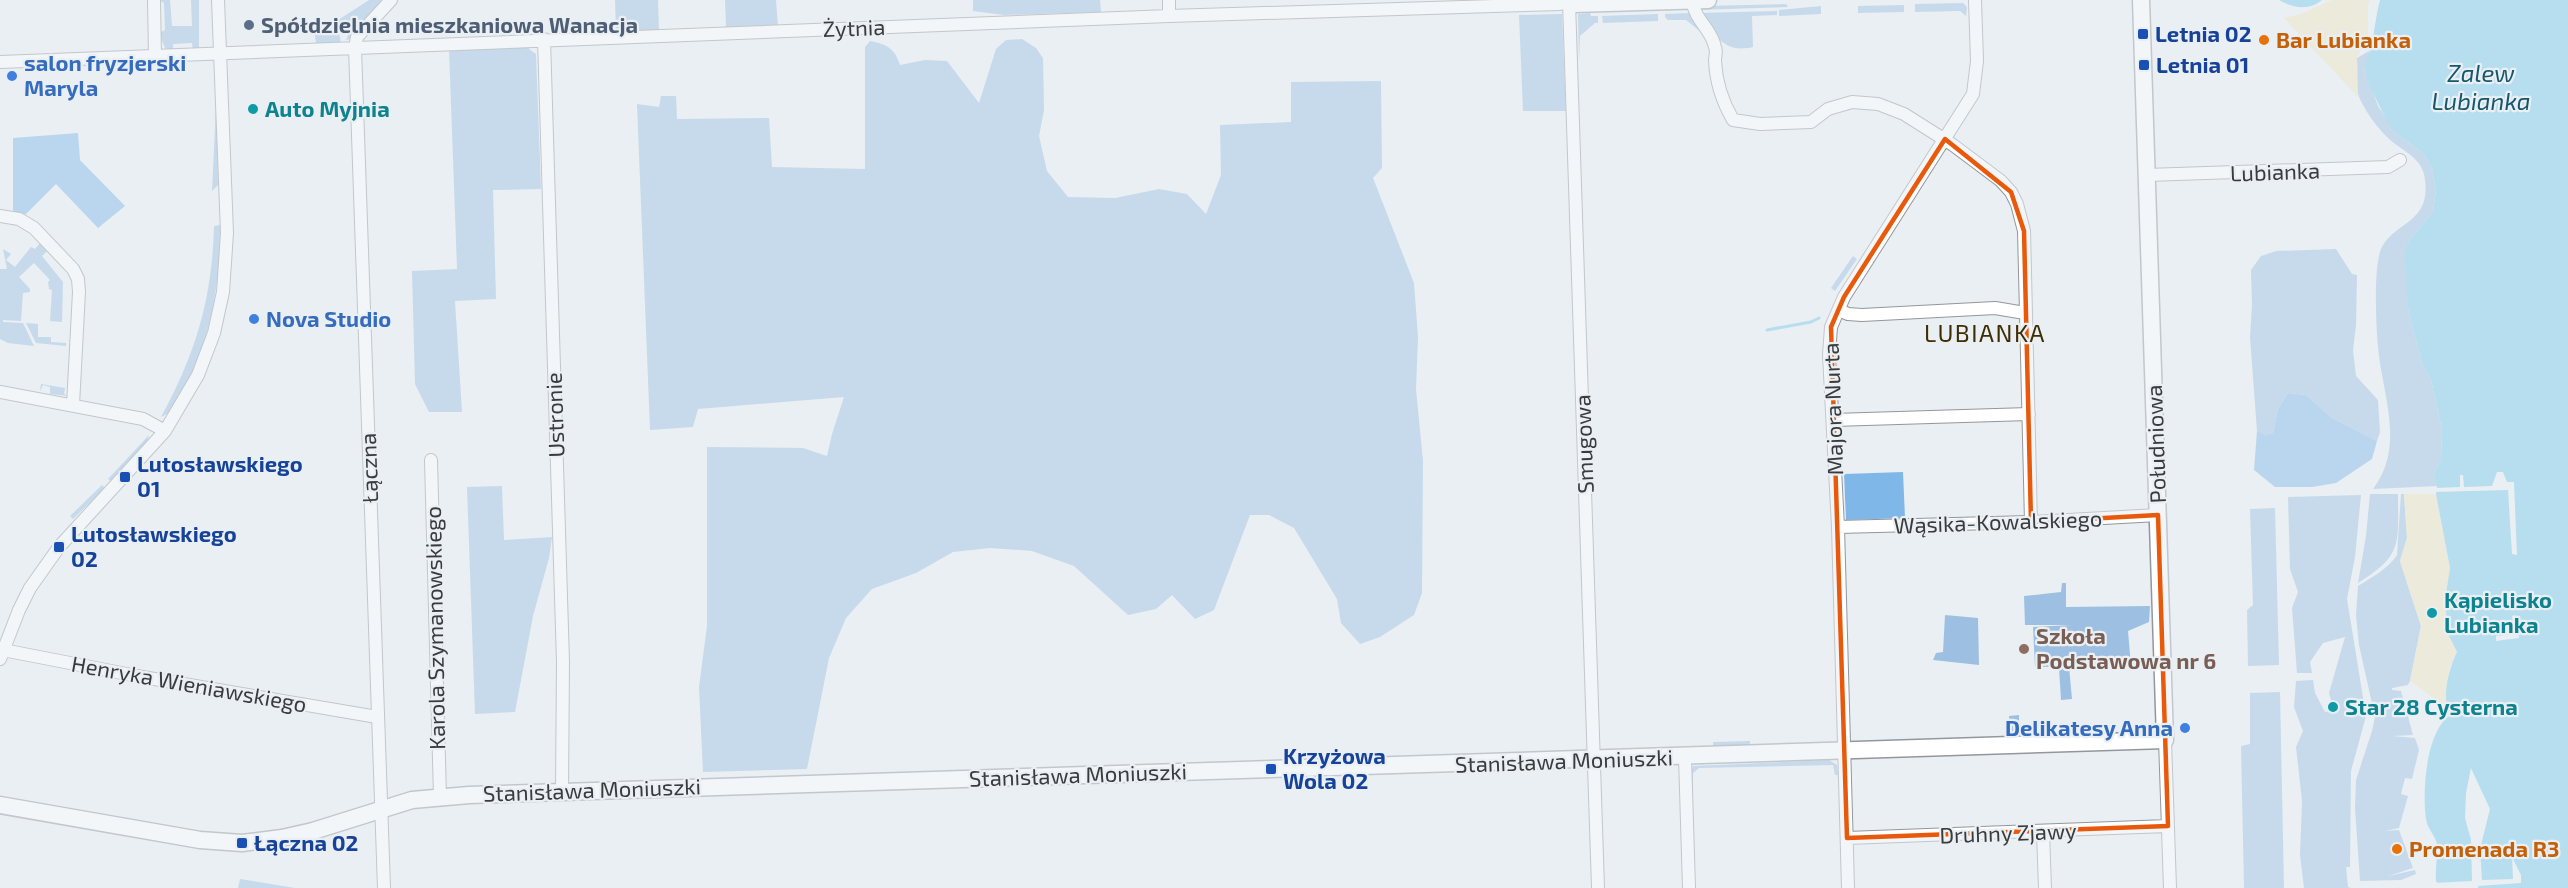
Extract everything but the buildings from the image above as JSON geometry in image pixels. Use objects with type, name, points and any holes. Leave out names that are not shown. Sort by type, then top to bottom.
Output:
[{"type":"street","points":[[154,0],[155,57]]},
{"type":"street","points":[[1,654],[19,610],[44,567],[59,547],[165,431],[198,375],[214,333],[223,292],[226,233],[218,0]]},
{"type":"street","points":[[355,48],[357,37],[391,0]]},
{"type":"street","points":[[1169,0],[1169,16]]},
{"type":"street","points":[[1692,0],[1696,17],[1711,35],[1716,48],[1715,61],[1720,98],[1733,120],[1760,124],[1811,122],[1828,108],[1852,102],[1878,105],[1904,114],[1945,140],[2001,181],[2011,192],[2017,204],[2024,231],[2031,522]]},
{"type":"street","name":"Żytnia","points":[[0,62],[219,55],[544,39],[1560,4],[1569,1],[1575,4],[1708,0]]},
{"type":"street","name":"Majora Nurta","points":[[1848,888],[1838,527],[1829,355],[1831,327],[1885,231],[1973,94],[1977,61],[1975,0]]},
{"type":"street","name":"Południowa","points":[[2141,0],[2170,888]]},
{"type":"street","name":"Smugowa","points":[[1569,1],[1598,888]]},
{"type":"street","name":"Ustronie","points":[[544,39],[563,662],[562,791]]},
{"type":"street","name":"Łączna","points":[[355,48],[376,717],[384,888]]},
{"type":"street","name":"Lubianka","points":[[2147,175],[2388,167],[2400,160]]},
{"type":"street","points":[[0,216],[19,219],[34,228],[66,260],[77,276],[79,287],[73,405]]},
{"type":"street","points":[[1839,310],[1848,314],[1862,315],[1995,308],[2025,313]]},
{"type":"street","points":[[0,392],[143,419],[165,431]]},
{"type":"street","points":[[1833,420],[2029,414]]},
{"type":"street","name":"Karola Szymanowskiego","points":[[431,459],[440,797]]},
{"type":"street","name":"Wąsika-Kowalskiego","points":[[1838,527],[2031,522],[2158,515]]},
{"type":"street","name":"Henryka Wieniawskiego","points":[[1,654],[376,717]]},
{"type":"street","name":"Stanisława Moniuszki","points":[[0,805],[200,840],[242,843],[313,831],[381,808],[412,800],[440,797],[562,791],[1593,760],[2165,740]]},
{"type":"street","points":[[1685,757],[1689,888]]},
{"type":"street","name":"Druhny Zjawy","points":[[1847,838],[2168,826]]},
{"type":"street","points":[[2043,832],[2045,888]]},
{"type":"highlighted area","points":[[1945,139],[2011,192],[2024,231],[2031,522],[2158,515],[2168,826],[1847,838],[1831,327],[1844,297]]},
{"type":"shaded area","points":[[159,0],[170,0],[172,26],[192,26],[191,0],[199,0],[199,49],[193,50],[192,43],[173,44],[173,51],[165,48],[159,33],[165,30],[164,3]]},
{"type":"shaded area","points":[[369,0],[382,0],[351,39],[346,40],[350,30],[344,23],[338,28],[341,43],[316,44],[315,35]]},
{"type":"shaded area","points":[[615,0],[658,0],[659,31],[616,32]]},
{"type":"shaded area","points":[[725,0],[776,0],[778,26],[726,27]]},
{"type":"shaded area","points":[[973,0],[1100,0],[1101,12],[1004,15],[973,11]]},
{"type":"shaded area","points":[[1963,3],[1967,7],[1966,16],[1960,11],[1915,12],[1915,4]]},
{"type":"shaded area","points":[[1786,4],[1788,7],[1697,10],[1703,6]]},
{"type":"shaded area","points":[[1904,5],[1904,12],[1858,13],[1858,6]]},
{"type":"shaded area","points":[[1821,6],[1821,14],[1779,16],[1779,10]]},
{"type":"shaded area","points":[[1777,11],[1777,15],[1752,16],[1753,47],[1743,48],[1727,45],[1715,35],[1698,13]]},
{"type":"shaded area","points":[[1590,13],[1591,16],[1598,16],[1598,23],[1580,36],[1579,61],[1578,14]]},
{"type":"shaded area","points":[[1690,13],[1706,36],[1686,20],[1668,20],[1665,17],[1665,14]]},
{"type":"shaded area","points":[[1562,14],[1566,111],[1523,111],[1519,15]]},
{"type":"shaded area","points":[[1658,14],[1658,21],[1603,23],[1602,16]]},
{"type":"shaded area","points":[[1022,39],[1036,48],[1043,58],[1044,110],[1039,136],[1047,171],[1068,197],[1115,198],[1159,189],[1187,194],[1206,214],[1221,175],[1220,125],[1291,122],[1291,82],[1381,81],[1382,168],[1373,178],[1414,283],[1418,337],[1416,389],[1423,461],[1422,593],[1414,615],[1380,637],[1360,644],[1341,623],[1337,599],[1294,528],[1269,515],[1250,515],[1214,610],[1195,619],[1172,595],[1156,609],[1128,615],[1074,566],[1032,551],[990,548],[953,552],[916,573],[872,589],[846,618],[829,658],[807,769],[703,772],[699,687],[707,626],[707,447],[803,448],[827,456],[844,397],[698,409],[693,427],[650,430],[637,104],[659,107],[661,96],[676,96],[677,119],[769,118],[772,167],[865,169],[865,47],[870,41],[889,48],[900,65],[925,60],[947,61],[979,103],[996,49],[1006,40]]},
{"type":"shaded area","points":[[529,46],[529,49],[536,54],[541,189],[493,190],[496,299],[455,301],[462,412],[429,412],[415,384],[412,271],[457,269],[449,49]]},
{"type":"shaded area","points":[[2369,51],[2370,54],[2364,68],[2378,106],[2397,134],[2424,154],[2432,169],[2436,190],[2433,211],[2408,242],[2408,309],[2422,364],[2431,380],[2442,430],[2441,460],[2434,473],[2438,486],[2373,489],[2383,472],[2390,438],[2377,337],[2377,266],[2384,244],[2417,214],[2423,205],[2426,192],[2424,174],[2418,162],[2382,132],[2368,114],[2358,95],[2357,58]]},
{"type":"shaded area","points":[[216,105],[218,185],[212,191]]},
{"type":"shaded area","points":[[78,133],[80,160],[125,206],[98,228],[56,184],[26,214],[13,213],[13,138]]},
{"type":"shaded area","points":[[220,225],[219,265],[210,322],[198,359],[182,395],[175,406],[161,417],[193,348],[206,302],[213,253],[214,226]]},
{"type":"shaded area","points":[[40,243],[48,250],[42,256],[63,282],[62,322],[50,321],[52,290],[49,289],[48,282],[50,280],[34,263],[19,277],[30,289],[30,292],[23,293],[21,321],[3,320],[3,322],[23,323],[34,346],[8,343],[0,339],[0,269],[7,269],[3,249],[11,254],[6,260],[15,267],[31,247],[35,249]]},
{"type":"shaded area","points":[[2336,249],[2352,274],[2357,275],[2353,350],[2356,376],[2378,400],[2380,432],[2377,441],[2332,418],[2306,395],[2288,393],[2278,409],[2273,433],[2266,437],[2257,431],[2250,337],[2251,270],[2261,256],[2276,251]]},
{"type":"shaded area","points":[[1853,256],[1857,259],[1835,291],[1831,288]]},
{"type":"shaded area","points":[[26,323],[38,324],[38,337],[51,337],[51,342],[66,343],[66,346],[36,343]]},
{"type":"shaded area","points":[[41,384],[65,388],[64,394],[68,396],[50,394],[50,387],[43,385],[40,391]]},
{"type":"shaded area","points":[[2288,393],[2306,395],[2332,418],[2377,441],[2372,459],[2336,483],[2312,487],[2275,487],[2254,470],[2257,431],[2266,436],[2273,433],[2278,409]]},
{"type":"shaded area","points":[[149,435],[147,443],[111,481],[108,479]]},
{"type":"shaded area","points":[[1903,472],[1905,518],[1846,520],[1844,474]]},
{"type":"shaded area","points":[[102,485],[105,488],[73,519],[70,516]]},
{"type":"shaded area","points":[[502,486],[504,540],[552,537],[549,558],[533,616],[515,712],[475,714],[467,487]]},
{"type":"shaded area","points":[[2370,494],[2398,494],[2397,537],[2390,556],[2373,573],[2358,583],[2366,536]]},
{"type":"shaded area","points":[[2401,494],[2404,494],[2407,538],[2400,561],[2421,626],[2410,681],[2408,685],[2392,688],[2392,690],[2401,691],[2413,735],[2392,736],[2415,738],[2419,750],[2412,779],[2405,778],[2401,794],[2408,796],[2399,828],[2385,831],[2399,830],[2413,868],[2388,876],[2415,870],[2416,874],[2401,880],[2360,881],[2355,808],[2356,780],[2375,717],[2359,645],[2356,615],[2358,586],[2384,569],[2397,555]]},
{"type":"shaded area","points":[[2361,495],[2355,557],[2347,599],[2366,716],[2351,771],[2350,867],[2346,867],[2348,887],[2351,888],[2304,888],[2300,855],[2302,801],[2296,747],[2303,731],[2294,707],[2296,681],[2313,680],[2315,693],[2325,712],[2334,710],[2329,693],[2345,637],[2323,643],[2310,662],[2312,673],[2297,673],[2292,608],[2298,592],[2290,569],[2288,497]]},
{"type":"shaded area","points":[[2275,508],[2279,665],[2248,666],[2247,610],[2253,605],[2250,509]]},
{"type":"shaded area","points":[[2062,583],[2066,583],[2066,607],[2150,606],[2149,622],[2128,631],[2131,666],[2035,667],[2033,627],[2072,625],[2025,625],[2024,596],[2061,592]]},
{"type":"shaded area","points":[[1945,615],[1978,618],[1979,665],[1933,660],[1936,653],[1943,652]]},
{"type":"shaded area","points":[[2069,667],[2072,699],[2061,700],[2059,668]]},
{"type":"shaded area","points":[[2280,692],[2284,888],[2244,888],[2241,746],[2250,744],[2250,693]]},
{"type":"shaded area","points":[[2019,715],[2019,736],[2010,736],[2009,716]]},
{"type":"shaded area","points":[[1750,741],[1750,747],[1713,748],[1713,742]]},
{"type":"shaded area","points":[[1829,760],[1837,765],[1838,775],[1835,775],[1833,765],[1699,768],[1693,773],[1693,798],[1691,798],[1690,772],[1693,766]]},
{"type":"shaded area","points":[[240,879],[295,888],[238,888]]},
{"type":"sand","points":[[2332,0],[2370,0],[2368,35],[2357,58],[2358,97],[2284,18],[2301,14]]},
{"type":"sand","name":"Kąpielisko Lubianka","points":[[2404,494],[2436,494],[2450,568],[2445,600],[2448,634],[2457,652],[2449,669],[2447,708],[2410,681],[2421,626],[2400,561],[2407,538]]},
{"type":"water","points":[[2279,0],[2322,0],[2312,6],[2301,7]]},
{"type":"water","name":"Zalew Lubianka","points":[[2380,0],[2568,0],[2568,888],[2441,888],[2436,881],[2437,844],[2426,819],[2426,778],[2436,734],[2450,715],[2447,708],[2446,691],[2451,666],[2457,652],[2448,634],[2445,600],[2450,568],[2434,473],[2441,460],[2442,430],[2431,380],[2422,364],[2408,309],[2405,253],[2408,242],[2433,211],[2436,190],[2432,169],[2424,154],[2397,134],[2388,123],[2370,87],[2364,67],[2370,51]]},
{"type":"pier","points":[[2497,472],[2503,472],[2507,482],[2514,482],[2517,555],[2512,554],[2508,490],[2433,492],[2434,488],[2460,487],[2460,475],[2463,475],[2464,487],[2492,486]]},
{"type":"pier","points":[[2515,615],[2519,638],[2496,641],[2496,636],[2514,634],[2512,616]]},
{"type":"pier","points":[[2471,768],[2490,809],[2480,849],[2482,880],[2513,879],[2512,857],[2521,875],[2521,883],[2478,886],[2478,888],[2438,888],[2433,883],[2472,881],[2471,840],[2465,818],[2466,793]]},
{"type":"waterway","points":[[1767,330],[1811,322],[1819,318]]},
{"type":"place","name":"Spółdzielnia mieszkaniowa Wanacja","points":[[249,25]]},
{"type":"place","name":"Letnia 02","points":[[2143,34]]},
{"type":"place","name":"Bar Lubianka","points":[[2264,40]]},
{"type":"place","name":"Letnia 01","points":[[2144,65]]},
{"type":"place","name":"salon fryzjerski Maryla","points":[[12,76]]},
{"type":"place","name":"Auto Myjnia","points":[[253,109]]},
{"type":"place","name":"Nova Studio","points":[[254,319]]},
{"type":"place","name":"Lutosławskiego 01","points":[[125,477]]},
{"type":"place","name":"Lutosławskiego 02","points":[[59,547]]},
{"type":"place","name":"Kąpielisko Lubianka","points":[[2432,613]]},
{"type":"place","name":"Szkoła Podstawowa nr 6","points":[[2024,649]]},
{"type":"place","name":"Star 28 Cysterna","points":[[2333,707]]},
{"type":"place","name":"Delikatesy Anna","points":[[2185,728]]},
{"type":"place","name":"Krzyżowa Wola 02","points":[[1271,769]]},
{"type":"place","name":"Łączna 02","points":[[242,843]]},
{"type":"place","name":"Promenada R3","points":[[2397,849]]},
{"type":"district","name":"LUBIANKA","points":[[1985,334]]}]
